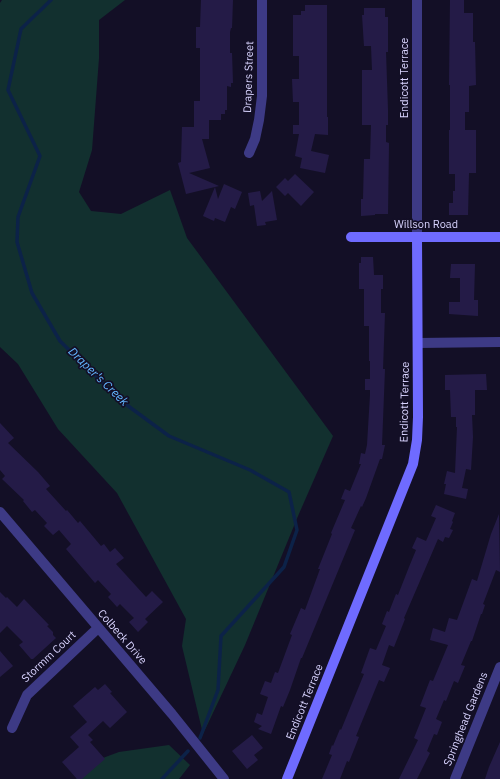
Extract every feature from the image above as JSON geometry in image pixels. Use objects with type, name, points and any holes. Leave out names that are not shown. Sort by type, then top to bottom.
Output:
[{"type":"street","name":"Drapers Street","points":[[249,153],[259,120],[262,96],[262,0]]},
{"type":"street","name":"Endicott Terrace","points":[[287,779],[413,464],[418,440],[418,0]]},
{"type":"street","name":"Willson Road","points":[[351,237],[500,237]]},
{"type":"street","points":[[418,343],[500,342]]},
{"type":"street","name":"Colbeck Drive","points":[[0,512],[172,714],[224,779]]},
{"type":"street","name":"Stormm Court","points":[[12,728],[27,695],[98,628]]},
{"type":"street","name":"Springhead Gardens","points":[[455,779],[500,667]]},
{"type":"green space","points":[[2,0],[125,0],[99,20],[99,58],[92,150],[79,192],[91,211],[121,214],[170,190],[187,238],[333,436],[298,516],[245,645],[203,734],[182,646],[186,619],[117,493],[58,429],[18,364],[0,347],[0,3]]},
{"type":"green space","points":[[169,745],[190,765],[179,779],[76,779],[92,762],[119,752]]},
{"type":"building","points":[[201,0],[233,0],[230,53],[232,53],[233,83],[231,83],[231,87],[227,86],[227,110],[225,110],[225,114],[221,114],[221,120],[209,120],[209,139],[202,139],[210,168],[189,173],[219,186],[186,194],[178,163],[181,162],[182,127],[194,127],[194,101],[200,101],[200,48],[196,48],[196,27],[200,27]]},
{"type":"building","points":[[450,0],[464,0],[464,13],[473,13],[473,42],[475,42],[476,85],[469,86],[469,112],[465,112],[465,130],[476,130],[476,173],[469,173],[468,215],[449,215],[449,203],[453,203],[453,191],[455,191],[455,174],[449,174]]},
{"type":"building","points":[[305,5],[327,5],[328,135],[315,134],[311,151],[329,155],[325,173],[300,168],[302,158],[295,156],[299,134],[293,134],[293,125],[299,125],[299,102],[293,102],[292,79],[299,79],[299,56],[293,56],[293,15],[301,15],[301,11],[305,11]]},
{"type":"building","points":[[364,8],[385,8],[385,17],[388,17],[388,52],[386,52],[388,125],[386,125],[386,142],[389,143],[388,214],[361,216],[364,159],[370,159],[371,125],[362,125],[362,70],[372,70],[371,46],[364,46],[362,15],[364,15]]},
{"type":"building","points":[[295,174],[314,192],[301,206],[288,193],[285,196],[276,187],[285,178],[288,181]]},
{"type":"building","points":[[224,184],[242,192],[235,209],[231,207],[225,222],[215,218],[214,221],[203,216],[215,187],[218,199]]},
{"type":"building","points":[[260,191],[262,201],[272,191],[277,220],[265,222],[266,225],[257,226],[254,205],[250,206],[248,193]]},
{"type":"building","points":[[361,257],[373,257],[374,275],[383,275],[383,289],[381,289],[381,313],[385,313],[383,369],[385,369],[382,445],[385,445],[382,459],[380,459],[366,498],[351,528],[355,530],[301,658],[283,707],[281,706],[271,734],[258,729],[262,726],[254,722],[257,713],[262,715],[268,697],[260,694],[265,681],[271,683],[275,672],[278,673],[292,635],[290,634],[301,608],[305,610],[320,569],[318,569],[332,534],[331,533],[345,500],[341,499],[345,489],[350,491],[361,464],[359,464],[361,453],[365,454],[367,445],[370,390],[365,390],[365,379],[370,379],[369,326],[364,326],[364,289],[359,289],[359,263],[361,263]]},
{"type":"building","points":[[451,264],[475,264],[474,300],[478,300],[478,316],[449,314],[449,302],[460,302],[460,278],[450,278]]},
{"type":"building","points":[[486,374],[487,390],[475,390],[475,415],[472,415],[473,437],[471,470],[466,469],[462,488],[468,489],[466,499],[444,494],[446,484],[444,484],[447,471],[455,473],[457,427],[456,417],[451,417],[450,390],[445,390],[445,375]]},
{"type":"building","points":[[0,423],[14,438],[8,443],[50,486],[46,489],[66,511],[67,510],[78,523],[80,521],[101,546],[104,544],[110,552],[115,548],[124,558],[116,564],[146,597],[152,591],[163,602],[145,619],[148,622],[138,632],[129,622],[134,618],[120,604],[117,607],[108,597],[111,594],[98,580],[95,583],[66,549],[71,544],[59,530],[53,535],[44,526],[47,523],[35,510],[32,512],[23,501],[24,500],[2,479],[5,476],[0,470]]},
{"type":"building","points":[[436,505],[455,513],[450,529],[453,530],[449,538],[445,537],[443,542],[438,539],[404,618],[405,619],[394,647],[389,645],[382,665],[390,668],[384,682],[379,680],[356,736],[359,737],[349,762],[347,761],[340,779],[322,779],[332,755],[329,754],[332,745],[333,746],[340,729],[341,730],[364,674],[361,673],[370,648],[376,650],[386,626],[382,624],[387,611],[389,612],[396,594],[398,595],[416,550],[412,548],[417,537],[426,541],[436,518],[431,516]]},
{"type":"building","points":[[499,514],[500,572],[496,570],[483,604],[485,605],[482,614],[461,665],[465,666],[458,683],[454,681],[446,701],[444,700],[436,719],[442,722],[437,735],[434,734],[427,751],[430,753],[417,779],[399,779],[418,740],[414,738],[426,708],[420,706],[430,680],[433,681],[448,645],[430,640],[433,628],[445,632],[449,618],[457,620],[472,579],[477,581],[491,534]]},
{"type":"building","points":[[0,592],[17,607],[24,599],[49,625],[47,626],[56,638],[33,659],[31,659],[19,645],[23,642],[7,626],[0,633]]},
{"type":"building","points":[[0,651],[13,666],[0,677]]},
{"type":"building","points":[[105,684],[112,692],[110,693],[127,712],[110,728],[103,721],[88,735],[93,740],[90,742],[105,759],[82,779],[77,779],[62,762],[79,747],[70,737],[87,722],[73,706],[95,687],[98,690]]},
{"type":"building","points":[[252,735],[263,748],[254,755],[258,760],[247,769],[232,751]]},
{"type":"building","points":[[500,742],[500,779],[485,779],[489,767]]},
{"type":"waterway","name":"Draper's Creek","points":[[51,0],[21,29],[8,90],[40,156],[18,217],[17,242],[32,293],[60,341],[120,400],[169,436],[250,470],[289,492],[297,530],[284,567],[221,636],[218,690],[200,738]]},
{"type":"waterway","name":"Draper's Creek","points":[[162,779],[188,751]]}]
